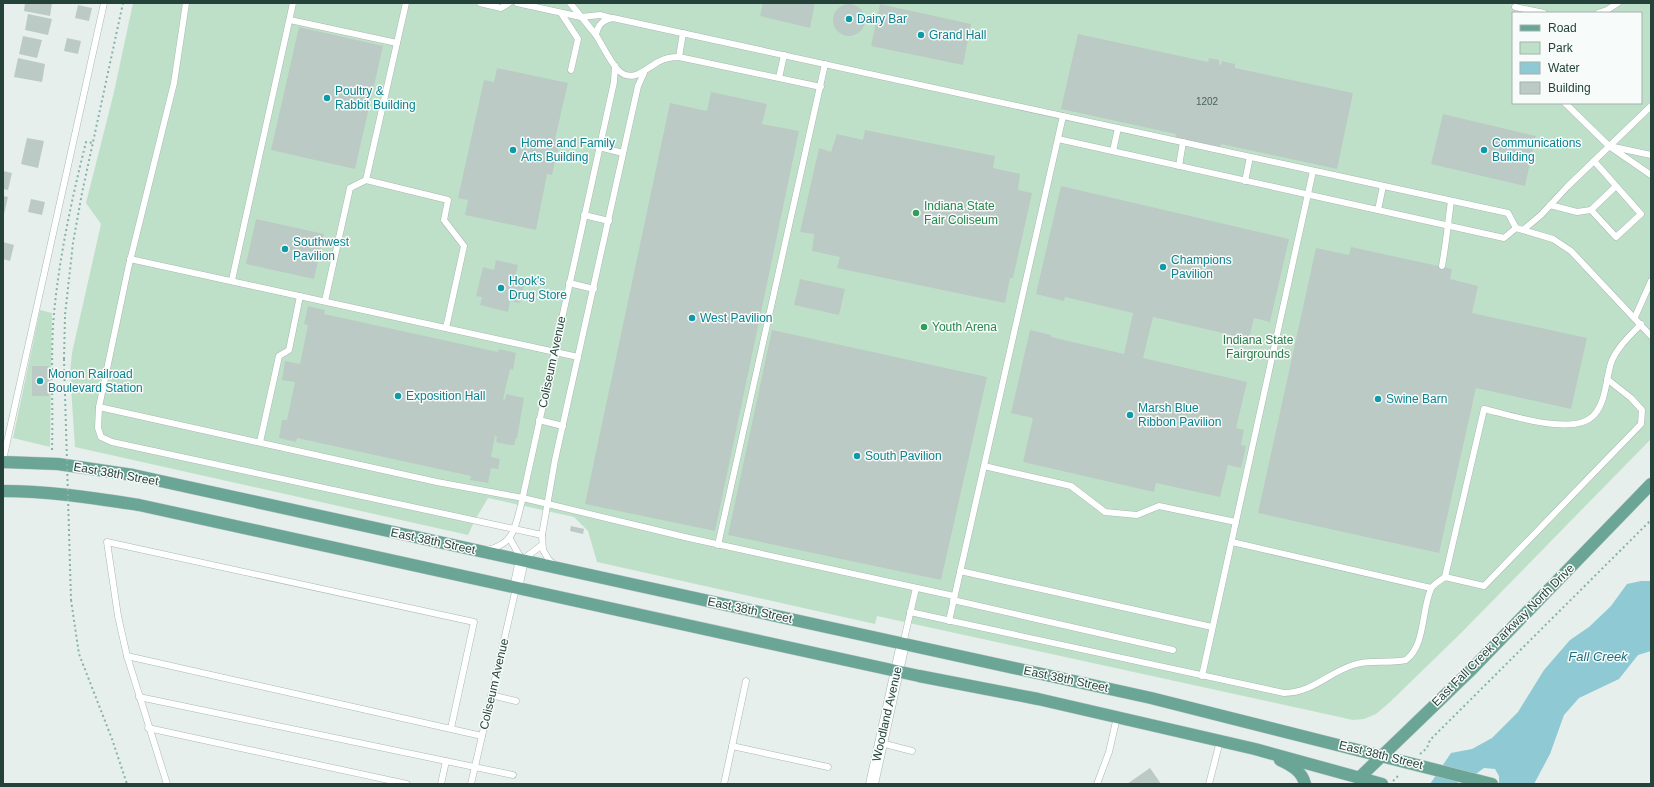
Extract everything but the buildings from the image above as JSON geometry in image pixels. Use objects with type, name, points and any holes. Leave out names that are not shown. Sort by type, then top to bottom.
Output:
[{"type":"main road","name":"East 38th Street","points":[[3,461],[58,464],[114,471],[1151,698],[1492,784]]},
{"type":"main road","name":"East Fall Creek Parkway North Drive","points":[[1356,781],[1471,670],[1651,484]]},
{"type":"main road","points":[[3,490],[48,492],[115,500],[897,671],[1038,699],[1255,749],[1356,781],[1382,784]]},
{"type":"main road","points":[[1255,749],[1296,769],[1303,777],[1305,784]]},
{"type":"street","name":"Coliseum Avenue","points":[[516,588],[522,560]]},
{"type":"street","name":"Woodland Avenue","points":[[872,784],[903,644]]},
{"type":"lane","points":[[3,461],[104,3]]},
{"type":"lane","points":[[186,3],[174,83],[130,259],[99,407],[98,428],[101,437],[112,442],[542,535]]},
{"type":"lane","points":[[232,280],[293,3]]},
{"type":"lane","points":[[366,180],[406,3]]},
{"type":"lane","points":[[480,3],[501,8],[509,3]]},
{"type":"lane","points":[[517,3],[581,17],[600,16],[613,18],[1508,214],[1520,229],[1553,239],[1571,251],[1651,336]]},
{"type":"lane","points":[[570,3],[596,35],[621,73],[631,76],[640,75],[664,58],[679,57],[821,87]]},
{"type":"lane","points":[[1601,12],[1618,3]]},
{"type":"lane","points":[[1515,8],[1538,12]]},
{"type":"lane","points":[[561,13],[578,39],[571,70]]},
{"type":"lane","points":[[596,35],[602,22],[613,18]]},
{"type":"lane","points":[[290,20],[397,43]]},
{"type":"lane","points":[[679,57],[683,33]]},
{"type":"lane","points":[[779,78],[784,55]]},
{"type":"lane","points":[[718,545],[825,64]]},
{"type":"lane","name":"Coliseum Avenue","points":[[510,539],[523,498],[614,82],[615,66]]},
{"type":"lane","name":"Coliseum Avenue","points":[[542,545],[547,503],[578,357],[638,86],[641,77],[645,72]]},
{"type":"lane","points":[[1566,104],[1609,146],[1651,175]]},
{"type":"lane","points":[[1058,139],[1504,238],[1520,229],[1550,205],[1651,106]]},
{"type":"lane","points":[[949,621],[1063,116]]},
{"type":"lane","points":[[1113,151],[1118,128]]},
{"type":"lane","points":[[1179,166],[1183,142]]},
{"type":"lane","points":[[1609,146],[1651,155]]},
{"type":"lane","points":[[599,147],[623,153]]},
{"type":"lane","points":[[1245,180],[1250,157]]},
{"type":"lane","points":[[1591,210],[1616,237],[1641,214],[1594,161]]},
{"type":"lane","points":[[1202,676],[1314,171]]},
{"type":"lane","points":[[325,301],[350,188],[366,180],[448,200],[444,220],[464,246],[446,328]]},
{"type":"lane","points":[[1378,210],[1383,186]]},
{"type":"lane","points":[[1550,205],[1577,212],[1591,210],[1616,186]]},
{"type":"lane","points":[[1442,266],[1448,233],[1447,225],[1451,201]]},
{"type":"lane","points":[[584,215],[609,221]]},
{"type":"lane","points":[[130,259],[232,280],[578,357]]},
{"type":"lane","points":[[1634,317],[1651,282]]},
{"type":"lane","points":[[569,283],[594,289]]},
{"type":"lane","points":[[260,442],[279,356],[289,350],[300,296]]},
{"type":"lane","points":[[910,612],[1272,692],[1294,693],[1314,687],[1352,665],[1406,660],[1415,650],[1431,588],[1445,576],[1484,409],[1549,424],[1579,424],[1594,416],[1602,400],[1611,361],[1620,347],[1641,324]]},
{"type":"lane","points":[[1445,576],[1484,586],[1641,424],[1642,410],[1631,398],[1607,380]]},
{"type":"lane","points":[[99,407],[437,482],[547,503],[718,545],[916,588],[1173,650]]},
{"type":"lane","points":[[539,420],[563,426]]},
{"type":"lane","points":[[984,466],[1071,486],[1105,512],[1136,515],[1159,506],[1236,522]]},
{"type":"lane","points":[[476,550],[498,547],[510,539],[522,560],[542,545],[549,560],[565,570]]},
{"type":"lane","points":[[166,784],[127,656],[118,616],[107,542],[474,622],[451,728]]},
{"type":"lane","points":[[1232,542],[1431,588]]},
{"type":"lane","points":[[960,571],[1212,628]]},
{"type":"lane","name":"Coliseum Avenue","points":[[471,784],[516,588]]},
{"type":"lane","points":[[903,644],[916,588]]},
{"type":"lane","points":[[127,656],[482,736]]},
{"type":"lane","points":[[724,784],[746,681]]},
{"type":"lane","points":[[491,695],[516,700]]},
{"type":"lane","points":[[139,697],[513,776]]},
{"type":"lane","points":[[1097,784],[1109,752],[1117,717]]},
{"type":"lane","points":[[148,728],[407,784]]},
{"type":"lane","points":[[1209,784],[1220,741]]},
{"type":"lane","points":[[881,743],[912,750]]},
{"type":"lane","points":[[732,746],[828,767]]},
{"type":"lane","points":[[441,784],[446,761]]},
{"type":"path","points":[[123,3],[82,193],[70,261],[65,315],[64,359],[71,600],[79,654],[127,784]]},
{"type":"path","points":[[52,450],[53,326],[59,266],[86,142],[93,143]]},
{"type":"path","points":[[1424,750],[1428,748],[1430,740],[1651,520]]},
{"type":"green space","name":"Indiana State Fairgrounds","points":[[133,3],[1651,3],[1651,439],[1461,633],[1389,703],[1376,714],[1364,719],[1353,720],[877,616],[875,624],[597,562],[588,531],[574,517],[488,498],[468,535],[75,447],[70,373],[72,353],[101,224],[86,203],[114,92]]},
{"type":"green space","points":[[40,310],[52,313],[50,447],[13,438]]},
{"type":"water","name":"Fall Creek","points":[[1641,581],[1651,581],[1651,651],[1638,655],[1619,679],[1579,698],[1564,715],[1550,754],[1534,784],[1499,784],[1499,776],[1495,769],[1484,768],[1473,776],[1462,779],[1456,784],[1430,784],[1451,753],[1472,749],[1492,738],[1518,712],[1544,670],[1570,640],[1589,627],[1611,606],[1627,584]]},
{"type":"place","name":"Dairy Bar","points":[[849,19]]},
{"type":"place","name":"Grand Hall","points":[[921,35]]},
{"type":"place","name":"Poultry & Rabbit Building","points":[[327,98]]},
{"type":"place","name":"Home and Family Arts Building","points":[[513,150]]},
{"type":"place","name":"Communications Building","points":[[1484,150]]},
{"type":"place","name":"Indiana State Fair Coliseum","points":[[916,213]]},
{"type":"place","name":"Southwest Pavilion","points":[[285,249]]},
{"type":"place","name":"Champions Pavilion","points":[[1163,267]]},
{"type":"place","name":"Hook's Drug Store","points":[[501,288]]},
{"type":"place","name":"West Pavilion","points":[[692,318]]},
{"type":"place","name":"Youth Arena","points":[[924,327]]},
{"type":"place","name":"Monon Railroad Boulevard Station","points":[[40,381]]},
{"type":"place","name":"Exposition Hall","points":[[398,396]]},
{"type":"place","name":"Swine Barn","points":[[1378,399]]},
{"type":"place","name":"Marsh Blue Ribbon Pavilion","points":[[1130,415]]},
{"type":"place","name":"South Pavilion","points":[[857,456]]}]
